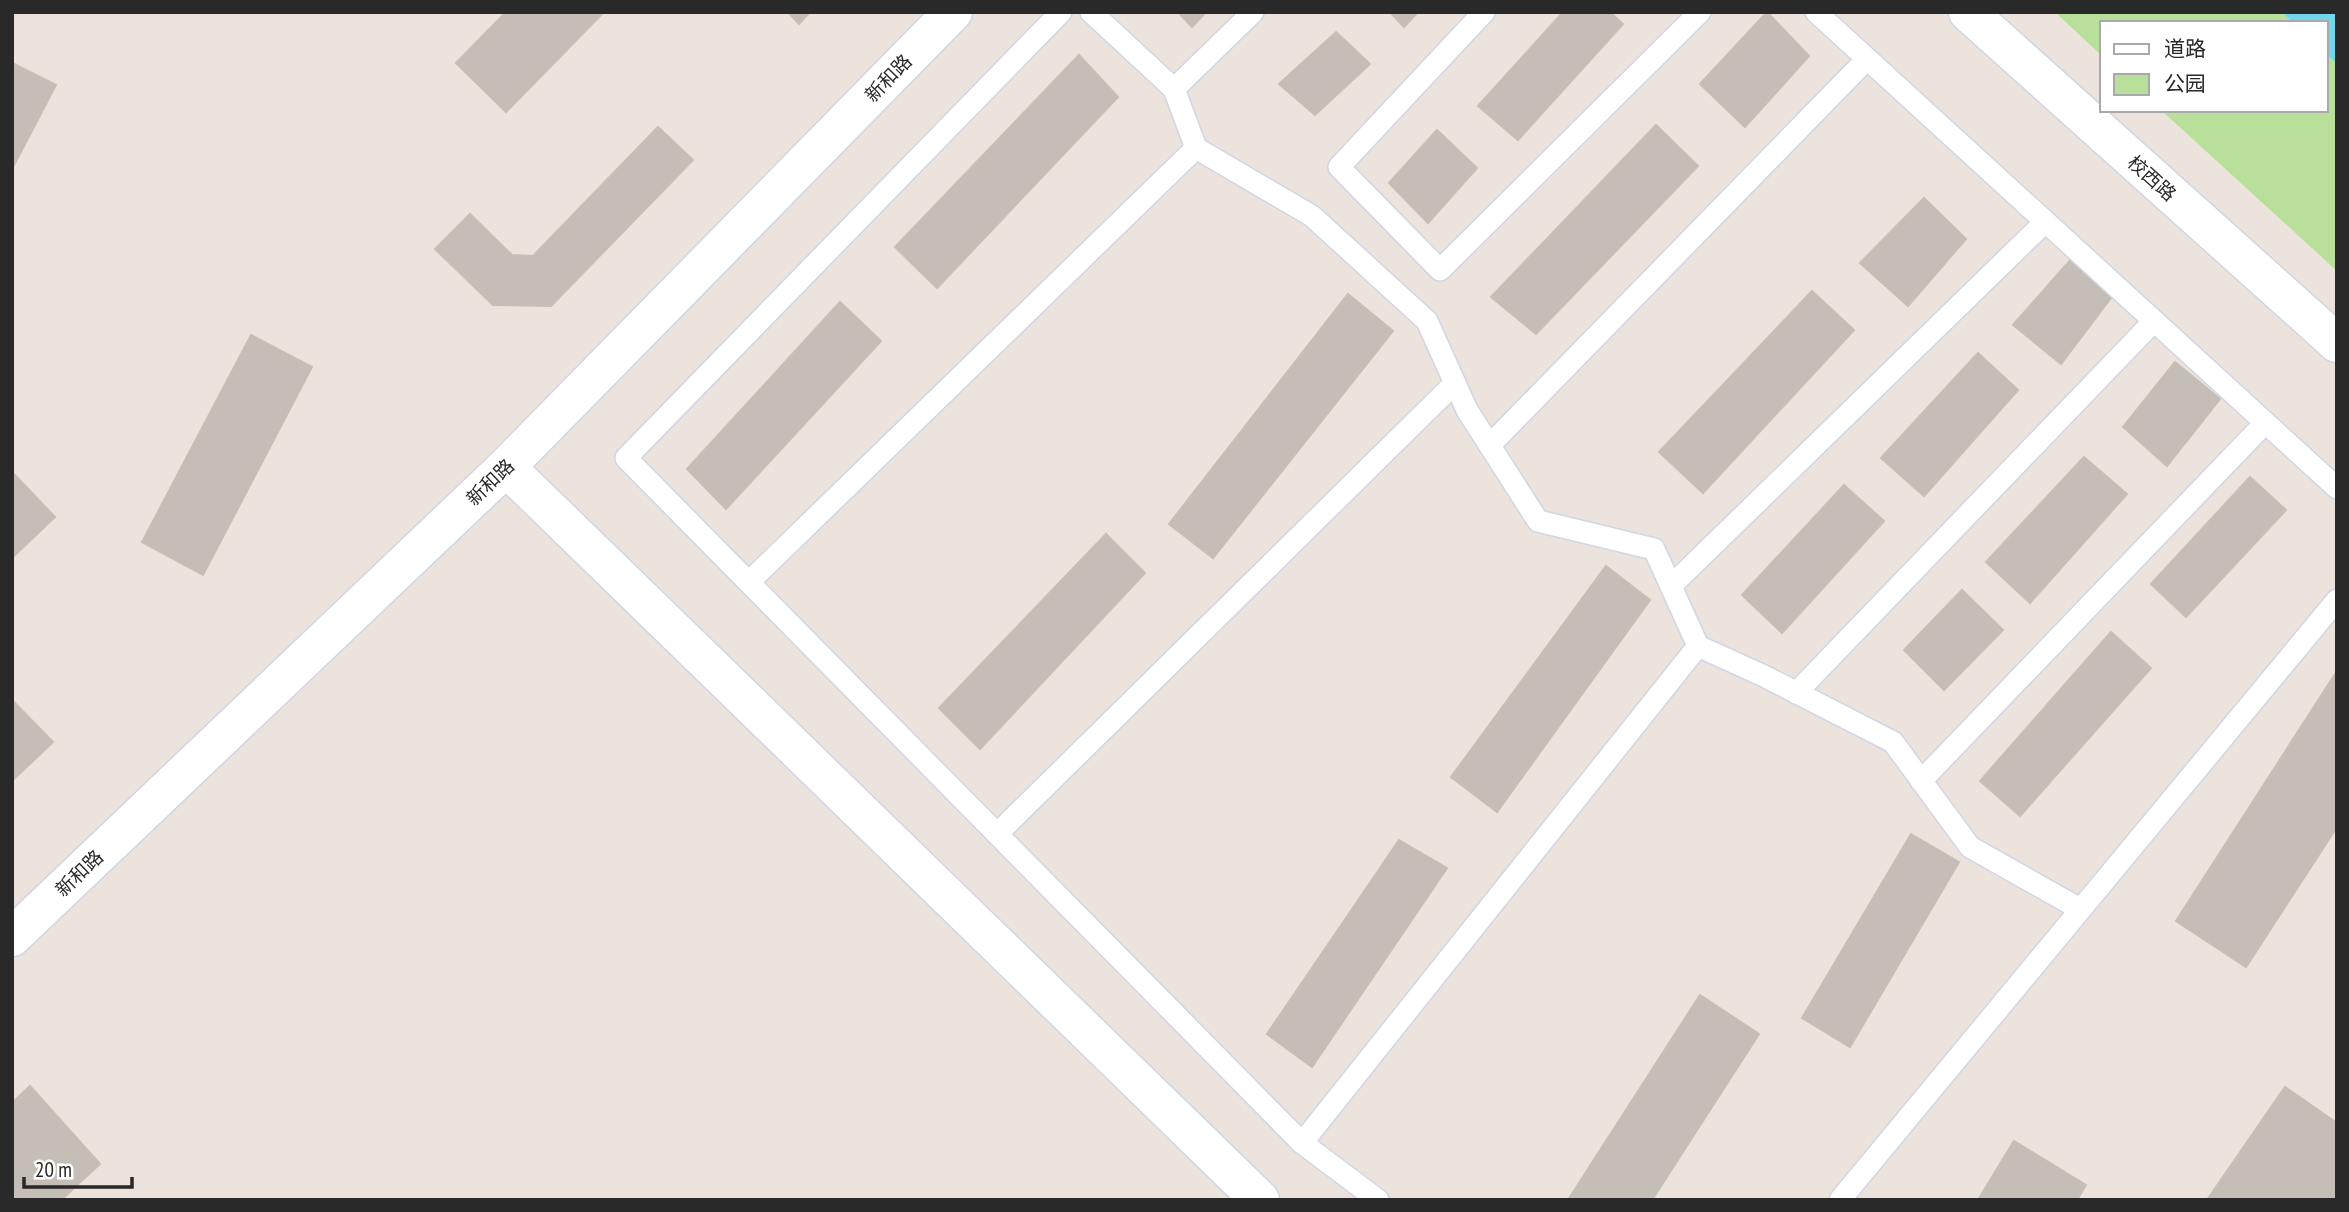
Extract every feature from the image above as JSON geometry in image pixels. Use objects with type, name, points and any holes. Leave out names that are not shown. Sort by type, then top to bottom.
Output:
[{"type":"street","name":"新和路","points":[[12,937],[506,467],[953,12]]},
{"type":"street","name":"校西路","points":[[1968,12],[2337,343]]},
{"type":"street","points":[[506,467],[1261,1200]]},
{"type":"lane","points":[[1061,12],[626,458],[1302,1143],[1378,1200]]},
{"type":"lane","points":[[1091,12],[1174,89],[1196,148],[1312,216],[1427,321],[1467,410],[1538,521],[1654,548],[1698,646],[1893,743],[1970,847],[2080,909]]},
{"type":"lane","points":[[1174,89],[1253,12]]},
{"type":"lane","points":[[1484,12],[1339,167],[1440,270],[1700,12]]},
{"type":"lane","points":[[1816,12],[2337,488]]},
{"type":"lane","points":[[1490,445],[1867,59]]},
{"type":"lane","points":[[749,582],[1196,148]]},
{"type":"lane","points":[[1671,586],[2045,222]]},
{"type":"lane","points":[[1796,693],[2154,321]]},
{"type":"lane","points":[[997,834],[1455,383]]},
{"type":"lane","points":[[1921,781],[2265,423]]},
{"type":"lane","points":[[1840,1200],[2337,600]]},
{"type":"lane","points":[[1302,1143],[1698,646]]},
{"type":"green space","points":[[2055,12],[2282,12],[2291,21],[2100,21],[2100,54]]},
{"type":"green space","points":[[2328,56],[2337,64],[2337,271],[2163,112],[2328,112]]},
{"type":"water","points":[[2282,12],[2337,12],[2337,64],[2328,56],[2328,21],[2291,21]]},
{"type":"building","points":[[506,12],[604,12],[506,112],[456,63]]},
{"type":"building","points":[[788,12],[810,12],[799,24]]},
{"type":"building","points":[[1178,12],[1206,12],[1192,27]]},
{"type":"building","points":[[1390,12],[1418,12],[1404,27]]},
{"type":"building","points":[[1563,12],[1610,12],[1623,24],[1518,140],[1478,106]]},
{"type":"building","points":[[1767,12],[1809,56],[1745,127],[1700,84]]},
{"type":"building","points":[[1336,32],[1370,64],[1315,115],[1279,84]]},
{"type":"building","points":[[1079,55],[1118,97],[937,288],[895,247]]},
{"type":"building","points":[[12,63],[56,85],[12,169]]},
{"type":"building","points":[[1656,125],[1698,166],[1536,334],[1491,297]]},
{"type":"building","points":[[658,127],[693,160],[551,306],[493,305],[435,249],[470,214],[512,255],[533,256]]},
{"type":"building","points":[[1437,130],[1477,168],[1428,223],[1389,183]]},
{"type":"building","points":[[1924,198],[1966,239],[1908,306],[1860,263]]},
{"type":"building","points":[[2073,257],[2114,294],[2061,364],[2013,325]]},
{"type":"building","points":[[1812,291],[1854,330],[1703,493],[1659,452]]},
{"type":"building","points":[[1348,294],[1393,331],[1213,558],[1169,524]]},
{"type":"building","points":[[840,302],[881,341],[726,509],[687,469]]},
{"type":"building","points":[[251,335],[312,367],[203,575],[142,542]]},
{"type":"building","points":[[1978,353],[2018,390],[1924,496],[1881,458]]},
{"type":"building","points":[[2175,362],[2220,399],[2167,466],[2123,427]]},
{"type":"building","points":[[2084,457],[2127,494],[2030,603],[1986,562]]},
{"type":"building","points":[[12,472],[55,517],[12,558]]},
{"type":"building","points":[[2250,477],[2286,510],[2186,617],[2151,584]]},
{"type":"building","points":[[1844,485],[1884,521],[1782,633],[1742,595]]},
{"type":"building","points":[[1106,534],[1145,573],[980,749],[939,708]]},
{"type":"building","points":[[1606,566],[1650,600],[1497,812],[1451,777]]},
{"type":"building","points":[[1962,590],[2003,630],[1944,690],[1904,650]]},
{"type":"building","points":[[2111,632],[2151,668],[2020,816],[1980,781]]},
{"type":"building","points":[[2337,671],[2337,827],[2246,967],[2176,921]]},
{"type":"building","points":[[12,700],[53,742],[12,781]]},
{"type":"building","points":[[1911,834],[1959,862],[1850,1047],[1802,1018]]},
{"type":"building","points":[[1399,840],[1447,868],[1312,1067],[1267,1034]]},
{"type":"building","points":[[1700,995],[1759,1034],[1652,1200],[1568,1200]]},
{"type":"building","points":[[30,1086],[100,1164],[61,1200],[12,1200],[12,1103]]},
{"type":"building","points":[[2285,1087],[2337,1123],[2337,1200],[2207,1200]]},
{"type":"building","points":[[2014,1141],[2086,1185],[2077,1200],[1978,1200]]}]
